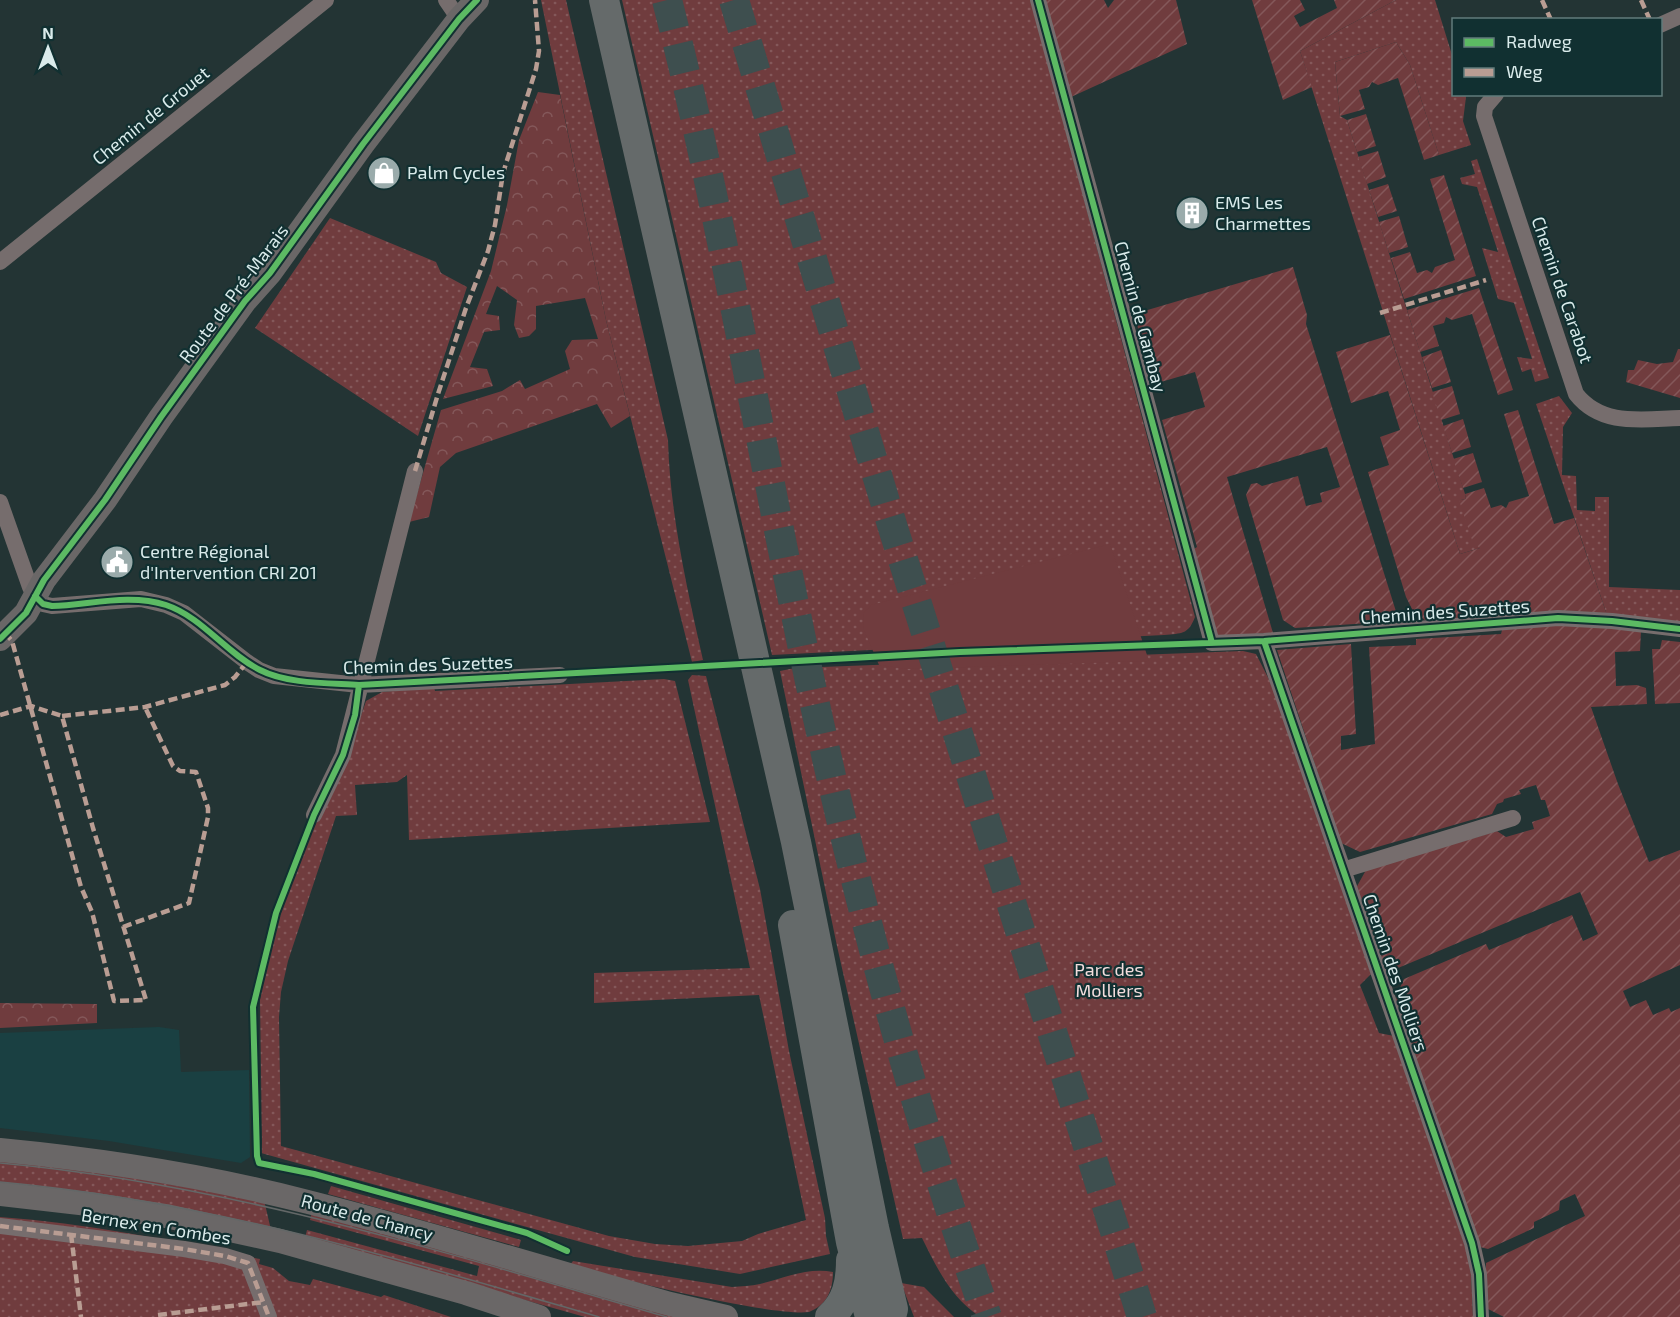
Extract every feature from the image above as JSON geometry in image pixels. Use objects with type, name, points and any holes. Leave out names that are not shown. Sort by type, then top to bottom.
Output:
[{"type":"highway","points":[[584,0],[775,836],[851,1242],[851,1277],[848,1290],[841,1304],[830,1317]]},
{"type":"highway","points":[[603,0],[793,830],[874,1228],[888,1315]]},
{"type":"highway","points":[[851,1242],[888,1315]]},
{"type":"main road","name":"Route de Pré-Marais","points":[[0,639],[26,613],[44,580],[105,500],[161,417],[245,301],[270,273],[363,144],[452,10],[477,0]]},
{"type":"main road","name":"Route de Chancy","points":[[0,1149],[88,1159],[178,1174],[307,1201],[661,1301],[726,1317]]},
{"type":"main road","points":[[0,1194],[97,1205],[166,1216],[280,1241],[466,1293],[539,1317]]},
{"type":"street","name":"Chemin de Grouet","points":[[0,262],[327,0]]},
{"type":"street","name":"Chemin de Gambay","points":[[1038,0],[1212,643]]},
{"type":"street","points":[[1662,24],[1680,16]]},
{"type":"street","name":"Chemin de Carabot","points":[[1494,96],[1485,107],[1484,117],[1576,394],[1584,404],[1605,416],[1626,419],[1680,418]]},
{"type":"street","points":[[314,815],[343,755],[355,715],[359,685],[415,471]]},
{"type":"street","points":[[0,502],[35,596]]},
{"type":"street","name":"Chemin des Suzettes","points":[[35,596],[43,604],[52,606],[141,599],[166,605],[184,613],[259,670],[274,676],[359,685],[560,675]]},
{"type":"street","name":"Chemin des Suzettes","points":[[1212,643],[1557,618],[1612,621],[1680,629]]},
{"type":"street","name":"Chemin des Molliers","points":[[1264,641],[1472,1244],[1479,1274],[1481,1317]]},
{"type":"street","points":[[1343,870],[1513,818]]},
{"type":"street","name":"Bernex en Combes","points":[[0,1226],[184,1249],[225,1256],[248,1263],[269,1317]]},
{"type":"shaded area","points":[[159,1027],[179,1030],[181,1072],[249,1070],[250,1157],[241,1163],[109,1141],[0,1128],[0,1033]]},
{"type":"green space","points":[[541,0],[566,0],[668,440],[676,523],[685,578],[703,660],[692,662],[606,320]]},
{"type":"green space","points":[[622,0],[1031,0],[1195,617],[1187,630],[1164,635],[772,655]]},
{"type":"green space","points":[[1045,0],[1104,0],[1108,8],[1114,0],[1176,0],[1187,44],[1071,97]]},
{"type":"green space","points":[[1252,0],[1300,0],[1305,10],[1294,16],[1300,27],[1337,8],[1334,0],[1396,0],[1300,51],[1312,87],[1283,100]]},
{"type":"green space","points":[[1396,0],[1435,0],[1452,55],[1452,96],[1466,97],[1463,121],[1471,145],[1439,155],[1410,65],[1396,42],[1335,62],[1340,116],[1347,120],[1465,494],[1466,499],[1460,500],[1480,548],[1460,554],[1300,51]]},
{"type":"green space","points":[[1396,42],[1410,65],[1439,155],[1424,160],[1398,78],[1378,85],[1372,82],[1369,87],[1359,90],[1365,109],[1340,116],[1335,62]]},
{"type":"green space","points":[[538,92],[560,95],[606,320],[630,416],[611,428],[597,404],[456,453],[440,467],[429,517],[409,522],[441,410],[502,391],[520,380],[525,389],[570,369],[565,351],[572,340],[598,339],[585,298],[536,306],[536,329],[529,336],[519,338],[514,325],[517,300],[497,286],[486,314],[499,316],[500,330],[484,332],[470,367],[487,369],[493,386],[443,399],[491,271],[507,205],[519,140]]},
{"type":"green space","points":[[1366,114],[1376,146],[1357,152],[1347,120]]},
{"type":"green space","points":[[1378,151],[1386,177],[1367,184],[1358,157]]},
{"type":"green space","points":[[1477,159],[1549,378],[1535,382],[1531,369],[1522,372],[1517,357],[1532,359],[1514,303],[1498,299],[1482,248],[1498,252],[1477,187],[1462,184],[1460,178],[1475,174],[1471,161]]},
{"type":"green space","points":[[1444,175],[1476,276],[1404,299],[1391,258],[1410,252],[1417,273],[1427,270],[1432,273],[1435,267],[1455,260],[1430,179]]},
{"type":"green space","points":[[1388,184],[1397,211],[1378,217],[1369,190]]},
{"type":"green space","points":[[1399,216],[1408,247],[1389,253],[1379,222]]},
{"type":"green space","points":[[330,218],[436,262],[441,273],[467,287],[418,436],[255,328]]},
{"type":"green space","points":[[1293,267],[1307,315],[1306,324],[1399,621],[1295,628],[1283,620],[1246,495],[1251,484],[1257,483],[1262,486],[1298,476],[1306,506],[1322,502],[1320,493],[1340,487],[1327,447],[1227,477],[1273,633],[1217,636],[1194,549],[1197,547],[1162,420],[1205,407],[1195,372],[1154,384],[1134,314]]},
{"type":"green space","points":[[1479,288],[1513,390],[1498,395],[1472,314],[1452,320],[1446,317],[1444,323],[1433,326],[1439,346],[1420,352],[1407,310]]},
{"type":"green space","points":[[1390,335],[1460,554],[1480,548],[1473,543],[1459,500],[1466,499],[1465,494],[1484,488],[1491,508],[1501,505],[1506,508],[1509,502],[1529,496],[1504,414],[1518,410],[1554,524],[1574,518],[1607,615],[1425,620],[1414,613],[1406,597],[1368,472],[1389,465],[1380,437],[1400,430],[1388,391],[1351,403],[1336,352]]},
{"type":"green space","points":[[1680,349],[1680,398],[1626,382],[1628,370],[1634,370],[1638,360],[1657,364],[1673,362]]},
{"type":"green space","points":[[1441,350],[1451,382],[1432,388],[1422,357]]},
{"type":"green space","points":[[1452,386],[1460,414],[1441,420],[1432,392]]},
{"type":"green space","points":[[1559,396],[1572,413],[1563,427],[1562,475],[1576,476],[1577,510],[1595,511],[1595,497],[1609,497],[1609,587],[1680,590],[1680,622],[1607,615],[1536,404]]},
{"type":"green space","points":[[1463,419],[1471,447],[1452,453],[1443,426]]},
{"type":"green space","points":[[1473,453],[1482,482],[1463,488],[1453,459]]},
{"type":"green space","points":[[1110,544],[1149,661],[907,669],[879,665],[864,630],[863,614],[871,605]]},
{"type":"green space","points":[[1534,626],[1586,626],[1641,631],[1640,651],[1615,652],[1616,686],[1637,685],[1646,688],[1647,704],[1591,707],[1649,862],[1680,850],[1680,965],[1623,991],[1630,1007],[1646,1000],[1653,1015],[1669,1008],[1671,1012],[1680,1008],[1680,1317],[1504,1317],[1486,1308],[1486,1263],[1585,1216],[1575,1194],[1560,1201],[1559,1210],[1534,1222],[1534,1228],[1488,1249],[1480,1247],[1395,999],[1404,979],[1486,944],[1489,950],[1572,915],[1583,941],[1598,934],[1580,892],[1398,968],[1382,962],[1356,888],[1366,870],[1497,831],[1506,837],[1534,829],[1532,822],[1550,816],[1545,800],[1541,800],[1536,785],[1519,790],[1521,794],[1504,799],[1503,802],[1497,804],[1492,814],[1360,852],[1341,843],[1277,650],[1351,644],[1356,734],[1341,736],[1341,750],[1375,744],[1369,647],[1416,645],[1416,639],[1501,634],[1502,630]]},
{"type":"green space","points":[[1662,640],[1680,642],[1680,703],[1655,704],[1652,649],[1660,649]]},
{"type":"green space","name":"Parc des Molliers","points":[[1243,651],[1256,654],[1277,695],[1371,974],[1360,985],[1379,1033],[1394,1036],[1466,1249],[1471,1273],[1473,1317],[980,1317],[961,1300],[939,1272],[922,1238],[903,1239],[837,946],[780,671],[795,668]]},
{"type":"green space","points":[[692,675],[706,676],[760,889],[789,1051],[825,1218],[830,1254],[740,1274],[635,1257],[261,1153],[260,1000],[266,965],[286,895],[305,845],[339,779],[366,701],[382,692],[434,687],[435,691],[664,679],[675,681],[710,822],[409,840],[407,775],[397,782],[355,785],[357,815],[336,816],[288,961],[281,992],[279,1017],[281,1146],[609,1236],[655,1244],[688,1246],[742,1241],[806,1220],[759,995],[594,1003],[594,973],[750,968],[688,680]]},
{"type":"green space","points":[[0,1003],[97,1004],[97,1023],[0,1028]]},
{"type":"green space","points":[[0,1158],[45,1163],[264,1200],[271,1230],[0,1186]]},
{"type":"green space","points":[[331,1186],[521,1240],[519,1247],[328,1194]]},
{"type":"green space","points":[[312,1212],[684,1317],[585,1317],[305,1238],[307,1230],[477,1276],[479,1266],[310,1220]]},
{"type":"green space","points":[[0,1217],[98,1228],[260,1259],[259,1264],[273,1268],[289,1281],[310,1285],[313,1279],[381,1297],[384,1295],[451,1317],[0,1317]]},
{"type":"green space","points":[[573,1261],[732,1287],[760,1284],[814,1271],[833,1272],[833,1279],[825,1301],[815,1309],[809,1312],[790,1312],[729,1303],[655,1287],[570,1265]]},
{"type":"green space","points":[[901,1283],[924,1287],[954,1317],[914,1317]]},
{"type":"tunnel","points":[[667,0],[689,89],[727,267],[798,625],[834,790],[872,942],[914,1093],[987,1317]]},
{"type":"tunnel","points":[[734,0],[893,528],[1142,1317]]},
{"type":"tram line","points":[[0,1163],[86,1173],[254,1204],[419,1246],[667,1317]]},
{"type":"tram line","points":[[0,1182],[78,1191],[229,1218],[377,1254],[599,1317]]},
{"type":"marked path","points":[[415,471],[466,308],[488,251],[495,225],[503,173],[536,69],[539,51],[535,0]]},
{"type":"marked path","points":[[1542,0],[1550,18]]},
{"type":"marked path","points":[[1641,0],[1649,18]]},
{"type":"marked path","points":[[1380,313],[1486,280]]},
{"type":"marked path","points":[[0,715],[31,706],[62,716],[93,828],[146,1000],[114,1001],[92,912],[81,887],[12,641],[6,634]]},
{"type":"marked path","points":[[62,716],[145,707],[225,685],[247,662]]},
{"type":"marked path","points":[[123,927],[189,903],[208,817],[208,808],[196,772],[180,771],[173,766],[145,707]]},
{"type":"marked path","points":[[0,1226],[184,1249],[225,1256],[248,1263],[269,1317]]},
{"type":"marked path","points":[[71,1234],[81,1317]]},
{"type":"marked path","points":[[158,1315],[264,1302]]},
{"type":"cycle path","points":[[0,639],[26,613],[44,580],[105,500],[161,417],[245,301],[270,273],[363,144],[459,19],[477,0]]},
{"type":"cycle path","points":[[1038,0],[1212,643]]},
{"type":"cycle path","points":[[35,596],[43,604],[52,606],[123,600],[166,605],[191,618],[248,663],[271,675],[308,682],[359,685],[960,652],[1264,641],[1558,618],[1612,621],[1680,629]]},
{"type":"cycle path","points":[[1264,641],[1472,1243],[1479,1274],[1481,1317]]},
{"type":"cycle path","points":[[359,685],[355,715],[343,755],[314,815],[276,913],[253,1007],[259,1163],[314,1174],[527,1233],[567,1251]]},
{"type":"place","name":"Palm Cycles","points":[[384,173]]},
{"type":"place","name":"EMS Les Charmettes","points":[[1192,213]]},
{"type":"place","name":"Centre Régional d'Intervention CRI 201","points":[[117,562]]}]
